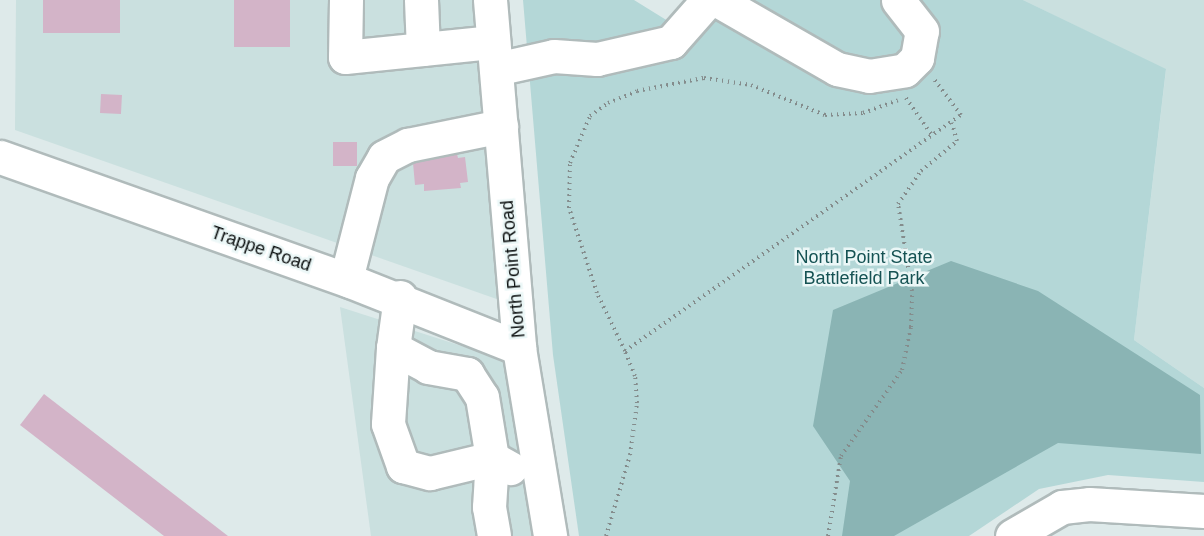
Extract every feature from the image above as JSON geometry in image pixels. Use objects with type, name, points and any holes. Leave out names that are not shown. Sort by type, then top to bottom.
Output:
[{"type":"street","points":[[346,0],[345,57],[423,49],[495,56],[597,59],[671,42],[708,0]]},
{"type":"street","points":[[422,0],[423,49]]},
{"type":"street","name":"North Point Road","points":[[490,0],[519,348],[549,536]]},
{"type":"street","points":[[717,0],[837,69],[869,75],[904,70],[917,58],[922,31],[898,0]]},
{"type":"street","points":[[346,279],[372,178],[384,157],[408,145],[501,126]]},
{"type":"street","name":"Trappe Road","points":[[0,157],[346,279],[519,348]]},
{"type":"street","points":[[400,299],[393,348],[388,424],[403,466],[430,473],[492,458]]},
{"type":"street","points":[[393,348],[428,367],[467,374],[482,397],[492,458],[489,507],[494,536]]},
{"type":"street","points":[[492,458],[503,468],[539,470]]},
{"type":"street","points":[[1012,536],[1062,507],[1089,504],[1204,511]]},
{"type":"path","points":[[625,351],[961,115],[930,73],[926,78]]},
{"type":"path","points":[[606,536],[630,455],[637,403],[635,376],[597,293],[569,208],[570,163],[590,116],[608,103],[637,91],[696,78],[751,85],[825,116],[863,113],[894,103],[913,90]]},
{"type":"path","points":[[904,96],[931,135]]},
{"type":"path","points":[[828,536],[841,456],[902,370],[911,327],[912,291],[898,204],[921,171],[957,141],[952,123]]},
{"type":"shaded area","points":[[16,0],[485,0],[508,303],[15,130]]},
{"type":"shaded area","points":[[1023,0],[1204,0],[1204,388],[1134,340],[1166,70]]},
{"type":"shaded area","points":[[951,261],[1038,291],[1200,395],[1201,454],[1058,443],[894,536],[842,536],[850,481],[813,426],[833,310]]},
{"type":"shaded area","points":[[340,307],[515,363],[538,536],[371,536]]},
{"type":"green space","name":"North Point State Battlefield Park","points":[[523,0],[634,0],[676,26],[689,0],[1023,0],[1166,69],[1134,340],[1204,388],[1204,482],[1108,475],[1039,489],[969,536],[579,536],[553,355]]},
{"type":"building","points":[[43,0],[120,0],[120,33],[43,33]]},
{"type":"building","points":[[234,0],[290,0],[290,47],[234,47]]},
{"type":"building","points":[[101,94],[122,95],[121,114],[100,113]]},
{"type":"building","points":[[333,142],[357,142],[357,166],[333,166]]},
{"type":"building","points":[[457,154],[458,158],[465,157],[468,182],[460,183],[461,188],[424,191],[424,184],[415,185],[413,163]]},
{"type":"building","points":[[44,394],[228,536],[164,536],[20,425]]}]
